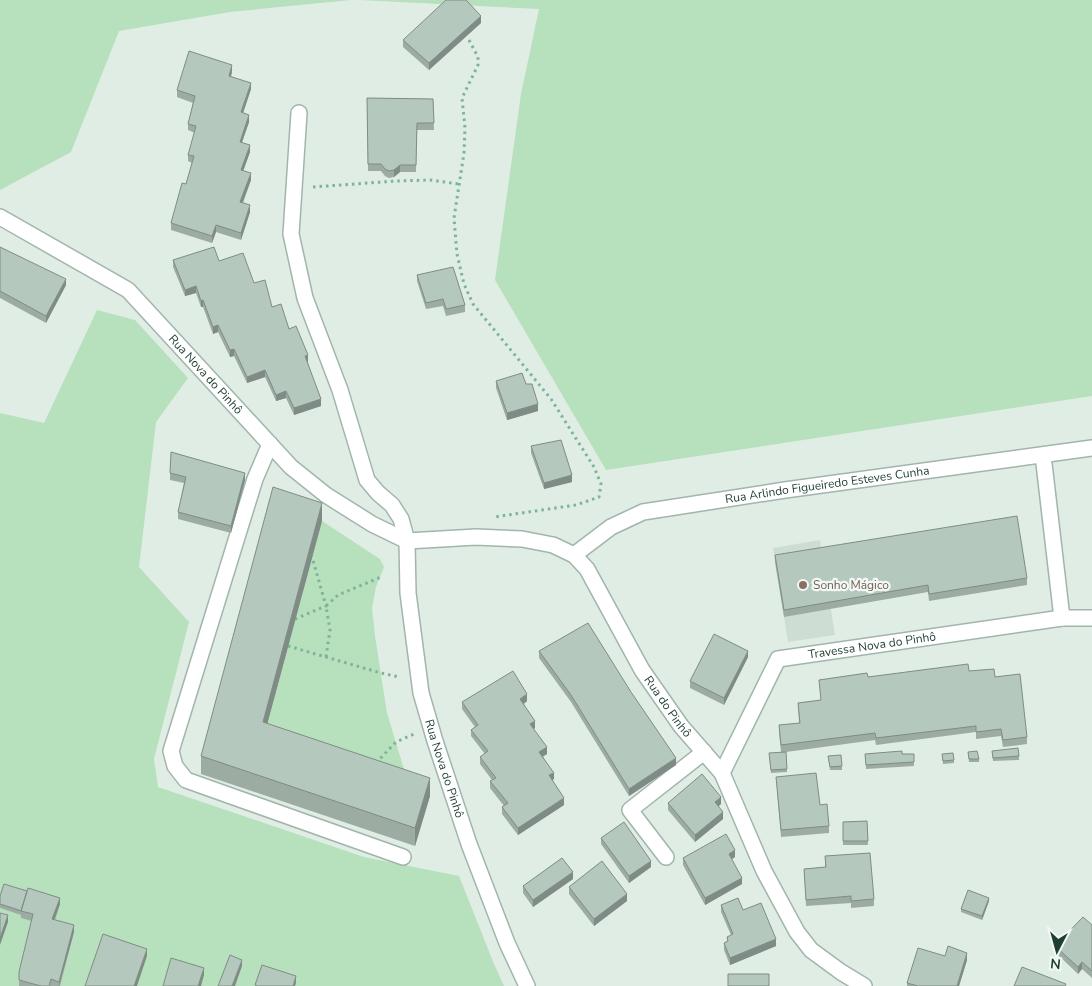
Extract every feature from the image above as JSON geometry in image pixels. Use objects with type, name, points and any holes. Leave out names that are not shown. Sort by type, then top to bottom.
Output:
[{"type":"street","name":"Rua Nova do Pinhô","points":[[299,113],[291,234],[305,298],[340,390],[367,480],[392,505],[401,519],[407,541],[408,593],[421,694],[469,844],[507,944],[527,986]]},
{"type":"street","name":"Rua Nova do Pinhô","points":[[0,217],[128,290],[291,467],[326,495],[372,524],[407,541]]},
{"type":"street","points":[[270,444],[254,479],[170,751],[175,766],[186,780],[403,858]]},
{"type":"street","name":"Rua Arlindo Figueiredo Esteves Cunha","points":[[574,555],[611,527],[643,512],[785,490],[1092,448]]},
{"type":"street","points":[[1043,455],[1062,618]]},
{"type":"street","name":"Rua do Pinhô","points":[[407,541],[476,537],[522,539],[553,545],[574,555],[590,575],[642,670],[680,726],[722,773],[764,871],[797,932],[811,950],[864,986]]},
{"type":"street","name":"Travessa Nova do Pinhô","points":[[722,773],[778,660],[1062,618],[1092,618]]},
{"type":"street","points":[[666,857],[630,810],[704,752]]},
{"type":"path","points":[[469,40],[478,57],[478,65],[462,98],[465,128],[464,153],[454,218],[457,254],[464,284],[473,304],[551,399],[594,467],[601,484],[599,497],[576,505],[488,518]]},
{"type":"path","points":[[294,189],[404,180],[430,180],[459,184]]},
{"type":"path","points":[[312,557],[326,606],[330,630],[326,657]]},
{"type":"path","points":[[296,618],[326,606],[338,595],[381,577]]},
{"type":"path","points":[[288,646],[381,673]]},
{"type":"path","points":[[371,768],[396,742],[431,728]]},
{"type":"shaded area","name":"Sonho Mágico","points":[[820,540],[835,635],[788,642],[773,548]]},
{"type":"green space","points":[[0,0],[351,0],[230,12],[119,31],[71,152],[0,190]]},
{"type":"green space","points":[[360,0],[1092,0],[1092,396],[606,470],[495,280],[521,94],[539,9]]},
{"type":"green space","points":[[97,310],[135,320],[188,378],[156,422],[139,567],[189,622],[154,759],[158,787],[364,857],[459,876],[504,986],[0,986],[0,908],[22,915],[22,918],[52,926],[0,899],[0,413],[44,423]]},
{"type":"green space","points":[[322,521],[380,559],[384,567],[376,587],[372,608],[375,636],[387,713],[410,789],[263,740]]},
{"type":"building","points":[[446,0],[466,0],[481,16],[429,63],[403,40]]},
{"type":"building","points":[[189,51],[232,65],[229,76],[251,83],[241,112],[249,115],[240,142],[250,145],[241,170],[251,173],[240,202],[250,205],[241,233],[216,225],[212,236],[171,223],[182,183],[186,184],[194,156],[188,155],[196,126],[188,124],[195,96],[177,90]]},
{"type":"building","points":[[367,98],[433,99],[434,123],[417,123],[416,165],[400,165],[394,170],[389,171],[381,164],[368,164]]},
{"type":"building","points":[[0,247],[66,279],[46,316],[0,291]]},
{"type":"building","points":[[214,247],[219,261],[243,253],[254,283],[265,280],[272,307],[281,304],[289,329],[296,326],[308,355],[305,356],[321,399],[294,408],[286,391],[276,395],[265,370],[247,377],[234,349],[230,350],[218,325],[213,327],[196,286],[185,290],[173,260]]},
{"type":"building","points":[[453,267],[465,305],[446,309],[443,299],[426,303],[417,275]]},
{"type":"building","points":[[522,373],[526,384],[532,384],[538,404],[507,413],[496,381]]},
{"type":"building","points":[[561,440],[572,475],[544,483],[531,446]]},
{"type":"building","points":[[171,452],[245,473],[231,526],[178,512],[186,477],[170,473]]},
{"type":"building","points":[[273,487],[322,503],[263,722],[430,778],[415,828],[201,756]]},
{"type":"building","points":[[1017,516],[1027,578],[929,594],[928,585],[784,610],[775,555]]},
{"type":"building","points":[[588,623],[631,692],[676,758],[629,789],[571,695],[539,651]]},
{"type":"building","points":[[714,634],[748,651],[724,698],[690,681]]},
{"type":"building","points":[[968,664],[969,671],[994,669],[995,677],[1020,674],[1027,737],[1003,740],[1001,729],[976,732],[976,726],[876,738],[875,733],[781,745],[779,725],[800,723],[798,703],[821,700],[819,680],[867,673],[868,677]]},
{"type":"building","points":[[513,671],[527,694],[520,699],[535,721],[530,724],[547,747],[539,752],[554,773],[549,775],[564,798],[518,828],[502,807],[508,803],[490,781],[496,778],[480,757],[488,751],[471,730],[478,725],[462,702]]},
{"type":"building","points":[[1018,748],[1019,756],[993,758],[992,751]]},
{"type":"building","points":[[902,751],[902,754],[914,754],[914,762],[866,765],[865,754]]},
{"type":"building","points":[[977,751],[979,759],[969,759],[968,752]]},
{"type":"building","points":[[786,752],[787,769],[771,770],[769,753]]},
{"type":"building","points":[[953,753],[954,760],[943,761],[942,754]]},
{"type":"building","points":[[841,755],[842,766],[830,767],[828,756]]},
{"type":"building","points":[[816,773],[820,805],[827,804],[829,826],[781,830],[776,777]]},
{"type":"building","points":[[702,774],[721,797],[715,802],[723,812],[695,835],[668,803]]},
{"type":"building","points":[[867,821],[868,841],[843,841],[843,822]]},
{"type":"building","points":[[624,822],[651,861],[629,876],[601,838]]},
{"type":"building","points":[[726,834],[735,850],[729,854],[742,878],[705,898],[683,858]]},
{"type":"building","points":[[870,853],[874,899],[851,901],[851,896],[806,900],[804,869],[826,867],[825,856]]},
{"type":"building","points":[[562,858],[573,872],[533,900],[523,886]]},
{"type":"building","points":[[602,861],[627,894],[594,919],[569,887]]},
{"type":"building","points":[[4,884],[27,891],[21,911],[0,904],[0,896]]},
{"type":"building","points":[[28,888],[60,898],[52,919],[74,925],[59,982],[51,979],[49,986],[41,986],[19,980],[19,972],[33,914],[21,911]]},
{"type":"building","points":[[968,890],[989,898],[982,916],[961,909]]},
{"type":"building","points":[[738,898],[743,910],[761,903],[776,939],[730,958],[724,943],[728,941],[727,937],[733,934],[721,905]]},
{"type":"building","points":[[0,913],[8,915],[0,938]]},
{"type":"building","points":[[1083,917],[1092,925],[1092,971],[1082,962],[1078,967],[1055,946]]},
{"type":"building","points":[[103,934],[147,949],[134,986],[85,986]]},
{"type":"building","points":[[948,946],[967,953],[957,986],[918,986],[907,983],[918,948],[945,956]]},
{"type":"building","points":[[230,955],[242,960],[232,986],[218,986]]},
{"type":"building","points":[[171,958],[204,968],[198,986],[163,986]]},
{"type":"building","points":[[262,965],[296,976],[293,986],[255,985]]},
{"type":"building","points":[[1022,967],[1066,984],[1065,986],[1014,986]]},
{"type":"building","points":[[728,974],[769,974],[769,986],[728,986]]},
{"type":"place","name":"Sonho Mágico","points":[[803,585]]}]
